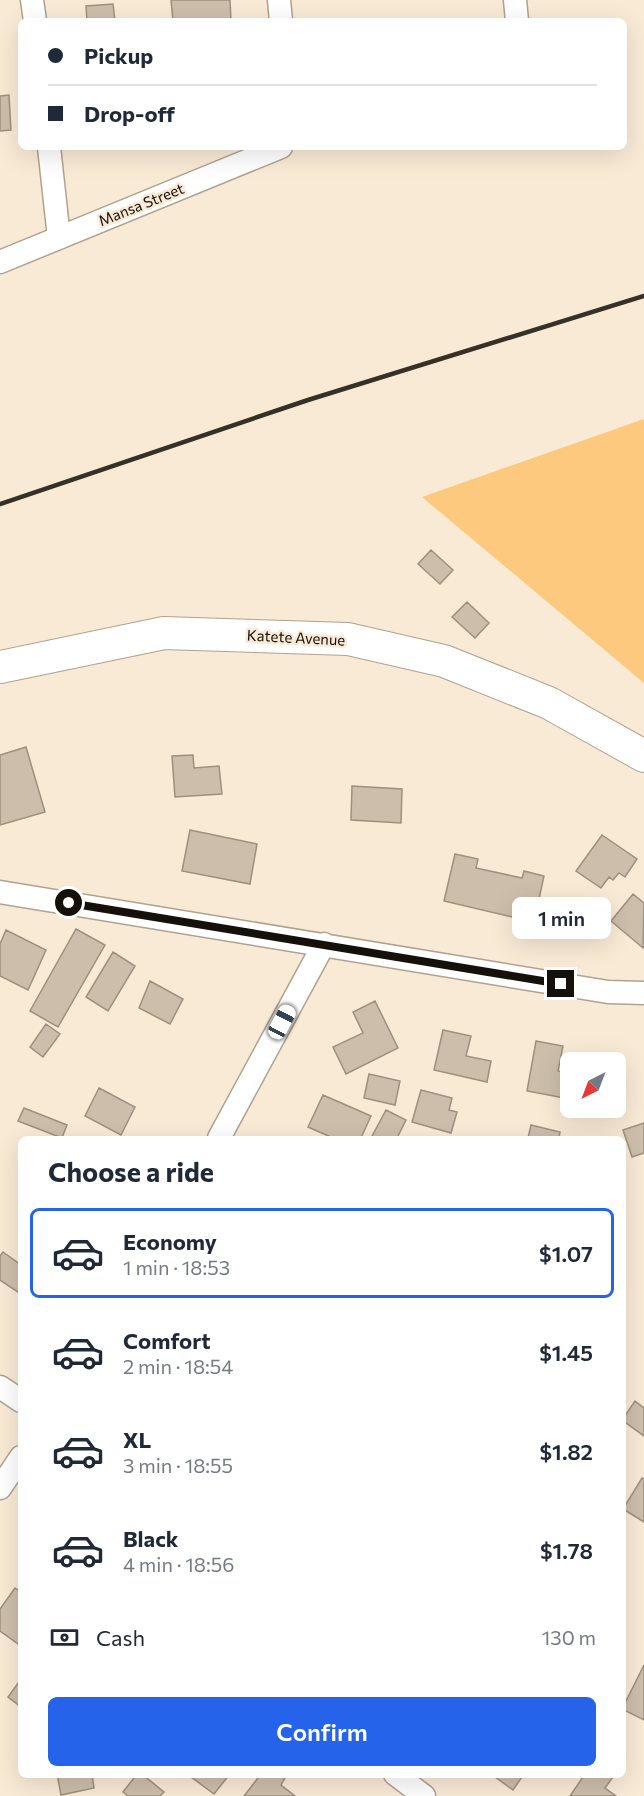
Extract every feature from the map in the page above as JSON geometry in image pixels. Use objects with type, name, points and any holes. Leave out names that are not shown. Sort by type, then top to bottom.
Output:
[{"type":"street","points":[[32,0],[34,18]]},
{"type":"street","points":[[279,0],[281,18]]},
{"type":"street","points":[[516,0],[516,18]]},
{"type":"street","points":[[49,150],[59,238]]},
{"type":"street","name":"Mansa Street","points":[[0,262],[274,150]]},
{"type":"street","name":"Katete Avenue","points":[[0,667],[164,633],[348,639],[444,661],[539,699],[644,756]]},
{"type":"street","points":[[0,892],[608,992],[644,993]]},
{"type":"street","points":[[220,1136],[324,944]]},
{"type":"street","points":[[0,1387],[18,1399]]},
{"type":"street","points":[[9,1488],[18,1465]]},
{"type":"street","points":[[400,1778],[423,1796]]},
{"type":"shaded area","points":[[644,419],[644,683],[422,497]]},
{"type":"building","points":[[171,0],[230,0],[231,18],[173,18]]},
{"type":"building","points":[[113,4],[115,18],[87,18],[86,6]]},
{"type":"building","points":[[9,95],[11,130],[0,131],[0,96]]},
{"type":"building","points":[[431,550],[453,570],[440,584],[418,564]]},
{"type":"building","points":[[467,602],[489,623],[475,638],[452,617]]},
{"type":"building","points":[[26,747],[45,812],[0,825],[0,755]]},
{"type":"building","points":[[193,755],[194,768],[219,766],[222,794],[175,797],[172,756]]},
{"type":"building","points":[[352,786],[402,789],[401,823],[351,820]]},
{"type":"building","points":[[190,830],[257,844],[250,884],[182,871]]},
{"type":"building","points":[[602,835],[637,859],[625,877],[619,873],[613,880],[609,877],[601,888],[576,871]]},
{"type":"building","points":[[455,854],[478,859],[476,868],[522,878],[524,871],[544,876],[534,922],[444,901]]},
{"type":"building","points":[[633,894],[644,903],[643,948],[611,921]]},
{"type":"building","points":[[76,929],[105,945],[58,1027],[30,1011]]},
{"type":"building","points":[[6,930],[46,950],[28,990],[0,976],[0,944]]},
{"type":"building","points":[[113,952],[135,966],[108,1011],[86,997]]},
{"type":"building","points":[[150,981],[183,999],[170,1024],[139,1008]]},
{"type":"building","points":[[375,1001],[398,1048],[346,1074],[333,1047],[363,1033],[353,1012]]},
{"type":"building","points":[[46,1024],[60,1034],[43,1057],[30,1047]]},
{"type":"building","points":[[443,1030],[471,1036],[466,1056],[491,1061],[487,1082],[434,1070]]},
{"type":"building","points":[[536,1041],[563,1046],[558,1071],[560,1071],[560,1097],[527,1091]]},
{"type":"building","points":[[369,1074],[400,1081],[395,1105],[364,1098]]},
{"type":"building","points":[[99,1088],[135,1107],[121,1135],[85,1116]]},
{"type":"building","points":[[421,1090],[452,1098],[449,1110],[457,1112],[451,1133],[412,1122]]},
{"type":"building","points":[[323,1095],[371,1116],[362,1136],[328,1136],[308,1127]]},
{"type":"building","points":[[24,1108],[67,1125],[63,1136],[57,1136],[18,1121]]},
{"type":"building","points":[[386,1110],[406,1120],[398,1136],[372,1136]]},
{"type":"building","points":[[644,1123],[644,1153],[632,1157],[623,1130]]},
{"type":"building","points":[[531,1125],[560,1132],[559,1136],[528,1136]]},
{"type":"building","points":[[3,1252],[18,1263],[18,1292],[0,1280],[0,1256]]},
{"type":"building","points":[[635,1401],[644,1408],[644,1436],[626,1423],[626,1414]]},
{"type":"building","points":[[642,1478],[644,1479],[644,1522],[626,1511],[626,1504]]},
{"type":"building","points":[[15,1588],[18,1590],[18,1644],[0,1631],[0,1609]]},
{"type":"building","points":[[644,1665],[644,1720],[626,1711],[626,1701]]},
{"type":"building","points":[[18,1683],[18,1705],[8,1697]]},
{"type":"building","points":[[58,1778],[93,1778],[94,1788],[61,1795]]},
{"type":"building","points":[[134,1778],[147,1778],[164,1792],[160,1796],[128,1796],[123,1792]]},
{"type":"building","points":[[192,1778],[227,1778],[214,1794]]},
{"type":"building","points":[[258,1778],[285,1778],[281,1785],[295,1796],[244,1796]]},
{"type":"building","points":[[496,1778],[521,1778],[513,1790]]},
{"type":"building","points":[[582,1778],[612,1778],[605,1788],[616,1796],[570,1796]]},
{"type":"railway","points":[[0,504],[308,400],[644,296]]},
{"type":"route","points":[[69,903],[561,984]]}]
